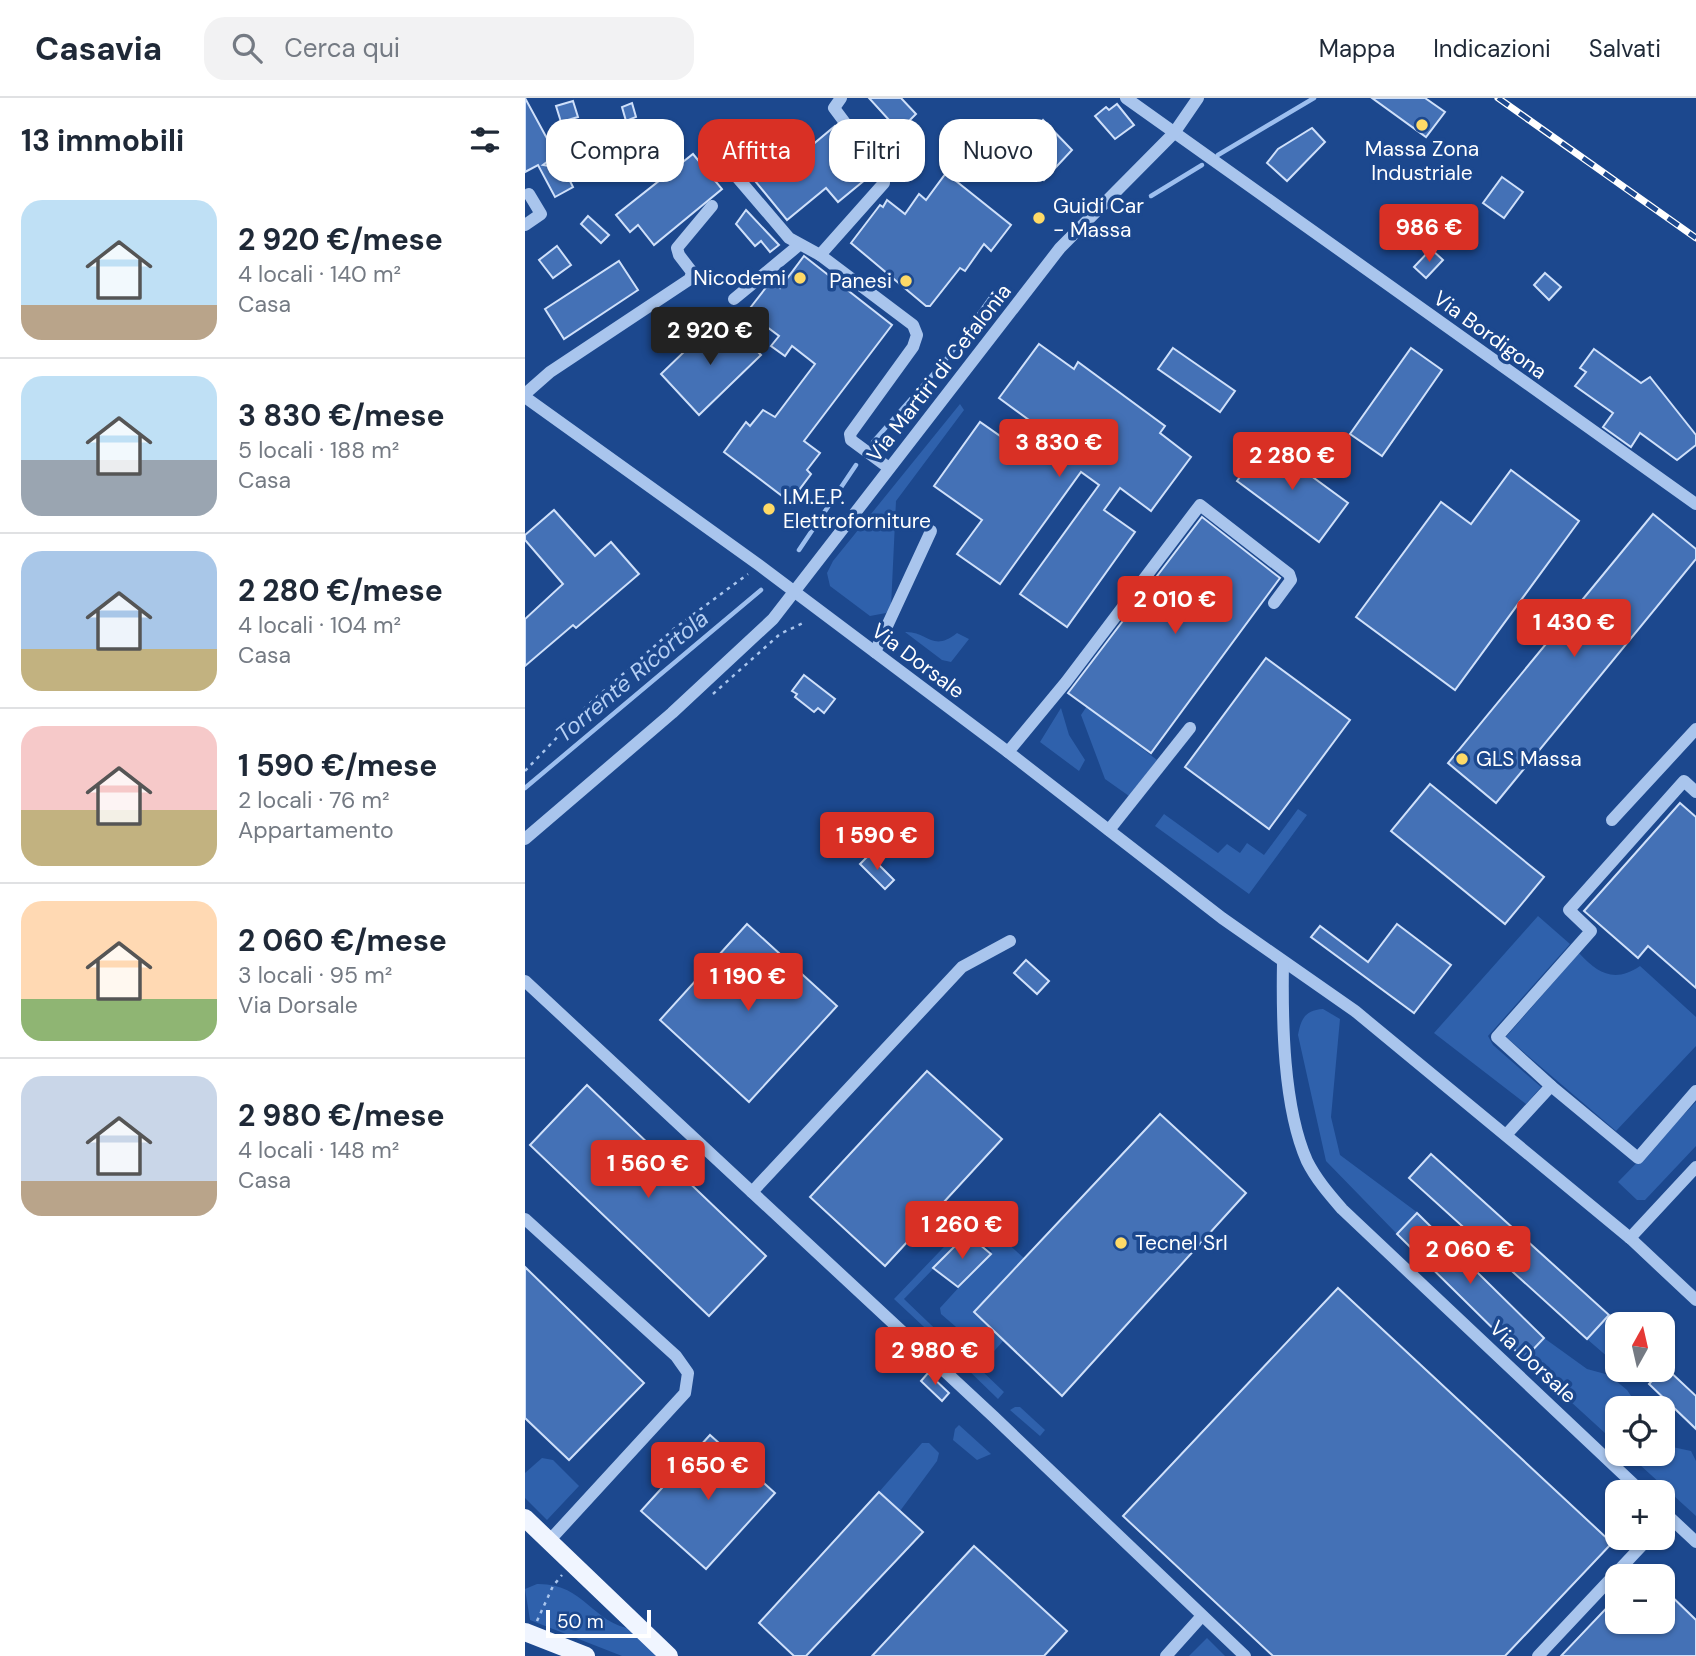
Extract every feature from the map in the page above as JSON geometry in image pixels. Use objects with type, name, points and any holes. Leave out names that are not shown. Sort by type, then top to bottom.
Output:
[{"type":"main road","points":[[525,1518],[669,1656]]},
{"type":"main road","points":[[525,1632],[586,1656]]},
{"type":"street","points":[[820,255],[884,183],[884,175],[834,108],[841,98]]},
{"type":"street","name":"Via Bordigona","points":[[1126,98],[1696,504]]},
{"type":"street","name":"Via Martiri di Cefalonia","points":[[525,839],[712,677],[773,619],[1060,248],[1174,133],[1198,98]]},
{"type":"street","points":[[741,182],[789,238],[820,255],[913,325],[917,335],[913,347],[850,434],[851,440],[889,468]]},
{"type":"street","points":[[525,225],[541,214],[529,194]]},
{"type":"street","points":[[525,396],[550,372],[690,279],[692,272],[677,248],[712,206]]},
{"type":"street","points":[[734,299],[799,245]]},
{"type":"street","name":"Via Dorsale","points":[[525,396],[759,565],[1008,752],[1222,918],[1355,1011],[1630,1238],[1696,1300]]},
{"type":"street","points":[[1008,752],[1066,682],[1200,505],[1289,574],[1291,580],[1274,603]]},
{"type":"street","points":[[875,652],[931,531]]},
{"type":"street","points":[[1109,830],[1190,728]]},
{"type":"street","points":[[1612,820],[1696,729]]},
{"type":"street","points":[[1696,792],[1684,781],[1569,910],[1591,932],[1497,1037],[1638,1158],[1696,1091]]},
{"type":"street","points":[[751,1192],[962,967],[1010,941]]},
{"type":"street","name":"Via Dorsale","points":[[1283,962],[1282,1024],[1292,1102],[1302,1146],[1316,1176],[1342,1209],[1629,1480]]},
{"type":"street","points":[[525,981],[1003,1426],[1245,1656]]},
{"type":"street","points":[[1506,1135],[1551,1086]]},
{"type":"street","points":[[1630,1238],[1696,1167]]},
{"type":"street","points":[[525,1219],[675,1356],[688,1373],[685,1393],[549,1541]]},
{"type":"street","points":[[1675,1525],[1696,1542]]},
{"type":"street","points":[[1538,1656],[1638,1550]]},
{"type":"street","points":[[1166,1656],[1201,1617]]},
{"type":"path","points":[[525,771],[588,705],[675,628],[759,565]]},
{"type":"shaded area","points":[[960,404],[964,410],[896,501],[891,607],[886,613],[870,616],[830,586],[827,573],[833,561]]},
{"type":"shaded area","points":[[905,632],[936,641],[949,639],[957,633],[969,639],[951,662],[942,660]]},
{"type":"shaded area","points":[[1087,706],[1157,760],[1129,796],[1105,779],[1081,715]]},
{"type":"shaded area","points":[[1061,708],[1069,735],[1085,760],[1079,771],[1040,742]]},
{"type":"shaded area","points":[[1298,809],[1307,815],[1249,894],[1155,826],[1164,814],[1218,853],[1227,844],[1240,853],[1247,843],[1264,855]]},
{"type":"shaded area","points":[[1538,916],[1570,944],[1488,1036],[1493,1045],[1541,1087],[1526,1104],[1434,1033]]},
{"type":"shaded area","points":[[1579,953],[1607,974],[1623,974],[1640,966],[1696,1017],[1696,1046],[1616,1131],[1506,1037]]},
{"type":"shaded area","points":[[1323,1009],[1340,1019],[1331,1117],[1340,1155],[1418,1213],[1397,1234],[1326,1161],[1298,1035],[1305,1016],[1312,1011]]},
{"type":"shaded area","points":[[1696,1102],[1696,1146],[1645,1200],[1637,1200],[1618,1182]]},
{"type":"shaded area","points":[[988,1201],[996,1208],[984,1222],[1025,1259],[974,1312],[1004,1340],[979,1368],[1004,1392],[998,1399],[962,1364],[978,1346],[941,1314],[940,1308],[992,1251],[969,1232],[904,1299],[952,1345],[952,1353],[894,1299]]},
{"type":"shaded area","points":[[1605,1319],[1605,1355],[1587,1339]]},
{"type":"shaded area","points":[[1544,1338],[1587,1369],[1605,1374],[1605,1382],[1617,1382],[1631,1396],[1605,1396],[1605,1433],[1524,1359]]},
{"type":"shaded area","points":[[1020,1407],[1045,1430],[1040,1436],[1010,1410]]},
{"type":"shaded area","points":[[959,1425],[991,1454],[977,1460],[953,1440],[955,1429]]},
{"type":"shaded area","points":[[922,1443],[929,1443],[939,1453],[937,1461],[900,1511],[879,1492]]},
{"type":"shaded area","points":[[1675,1448],[1691,1451],[1696,1461],[1696,1516],[1675,1497],[1675,1480],[1657,1480],[1641,1466],[1675,1466]]},
{"type":"shaded area","points":[[542,1458],[553,1460],[579,1486],[547,1520],[525,1498],[525,1473]]},
{"type":"shaded area","points":[[537,1584],[553,1585],[578,1596],[607,1620],[633,1629],[658,1656],[622,1656],[530,1620],[525,1589]]},
{"type":"shaded area","points":[[1207,1638],[1225,1656],[1189,1656]]},
{"type":"building","points":[[525,98],[546,137],[546,163],[543,165],[546,166],[546,180],[538,165],[525,172]]},
{"type":"building","points":[[869,98],[901,98],[916,114],[911,119],[888,119]]},
{"type":"building","name":"Massa Zona Industriale","points":[[1372,98],[1425,98],[1445,112],[1426,137]]},
{"type":"building","points":[[573,101],[578,117],[560,119],[556,106]]},
{"type":"building","points":[[632,103],[636,117],[625,119],[622,107]]},
{"type":"building","points":[[1117,104],[1134,125],[1115,139],[1095,116],[1106,107],[1109,110]]},
{"type":"building","points":[[1312,128],[1325,142],[1287,181],[1267,163],[1278,149]]},
{"type":"building","points":[[829,131],[829,182],[862,182],[838,202],[826,188],[787,220],[756,182],[815,182],[815,143]]},
{"type":"building","points":[[1057,134],[1072,150],[1057,166]]},
{"type":"building","points":[[693,154],[698,160],[698,182],[716,182],[722,189],[654,245],[638,225],[630,232],[616,215],[658,182],[684,182],[684,161]]},
{"type":"building","points":[[1502,177],[1523,192],[1504,218],[1483,203]]},
{"type":"building","points":[[547,182],[570,182],[573,187],[555,197]]},
{"type":"building","points":[[939,182],[957,182],[1011,225],[991,251],[984,244],[965,271],[960,268],[930,306],[926,306],[851,243],[880,205],[883,207],[887,200],[905,214],[919,194],[926,200]]},
{"type":"building","points":[[746,210],[779,245],[770,252],[761,241],[755,246],[736,224]]},
{"type":"building","points":[[588,216],[609,235],[601,243],[581,224]]},
{"type":"building","points":[[557,246],[571,265],[553,278],[539,260]]},
{"type":"building","points":[[1431,249],[1443,260],[1426,278],[1414,267]]},
{"type":"building","points":[[804,256],[892,325],[804,441],[820,453],[807,470],[811,474],[790,502],[724,452],[746,422],[750,426],[763,410],[775,417],[815,364],[792,346],[785,356],[771,346],[779,336],[747,312],[771,281],[780,288]]},
{"type":"building","points":[[619,261],[638,290],[564,339],[545,309]]},
{"type":"building","points":[[1545,273],[1561,287],[1549,300],[1534,285]]},
{"type":"building","points":[[716,321],[737,344],[743,337],[761,355],[699,415],[661,374]]},
{"type":"building","points":[[1039,344],[1074,369],[1078,362],[1165,426],[1160,433],[1191,457],[1151,511],[1120,488],[1104,510],[1135,532],[1067,627],[1020,594],[1099,485],[1081,472],[1000,584],[957,554],[982,520],[934,486],[980,422],[1016,447],[1033,423],[999,398]]},
{"type":"building","points":[[1173,348],[1235,391],[1220,412],[1158,369]]},
{"type":"building","points":[[1411,348],[1442,370],[1382,456],[1350,434]]},
{"type":"building","points":[[1594,349],[1641,383],[1650,377],[1696,435],[1696,445],[1677,460],[1640,433],[1631,447],[1603,427],[1613,413],[1575,386],[1586,372],[1580,368]]},
{"type":"building","points":[[1265,442],[1348,503],[1319,542],[1237,481]]},
{"type":"building","points":[[1511,470],[1579,521],[1455,690],[1356,617],[1441,502],[1471,524]]},
{"type":"building","points":[[554,510],[595,556],[611,542],[639,574],[576,628],[573,625],[525,666],[525,619],[563,584],[525,540],[525,535]]},
{"type":"building","points":[[1653,514],[1696,549],[1696,559],[1496,803],[1448,763]]},
{"type":"building","points":[[1202,517],[1280,578],[1151,753],[1068,693]]},
{"type":"building","points":[[1266,658],[1350,720],[1269,829],[1185,767]]},
{"type":"building","points":[[804,675],[835,699],[824,713],[818,708],[814,712],[795,697],[797,694],[792,691]]},
{"type":"building","points":[[1430,784],[1544,877],[1505,924],[1391,831]]},
{"type":"building","points":[[1680,803],[1696,817],[1696,988],[1648,946],[1638,958],[1584,911]]},
{"type":"building","points":[[869,855],[894,880],[885,889],[860,864]]},
{"type":"building","points":[[747,924],[837,1006],[749,1102],[660,1020]]},
{"type":"building","points":[[1397,924],[1451,965],[1414,1013],[1311,937],[1320,926],[1368,962]]},
{"type":"building","points":[[1026,960],[1049,981],[1037,994],[1014,973]]},
{"type":"building","points":[[927,1071],[1002,1139],[885,1266],[810,1197]]},
{"type":"building","points":[[587,1085],[766,1256],[709,1316],[530,1145]]},
{"type":"building","name":"Tecnel Srl","points":[[1160,1114],[1246,1193],[1062,1396],[974,1312]]},
{"type":"building","points":[[1431,1154],[1606,1312],[1605,1319],[1587,1339],[1409,1178]]},
{"type":"building","points":[[1417,1213],[1544,1338],[1524,1359],[1397,1234]]},
{"type":"building","points":[[967,1234],[991,1254],[958,1287],[933,1268]]},
{"type":"building","points":[[525,1267],[644,1383],[569,1460],[525,1418]]},
{"type":"building","points":[[1338,1288],[1605,1536],[1605,1550],[1505,1656],[1273,1656],[1123,1516]]},
{"type":"building","points":[[928,1373],[949,1393],[942,1401],[921,1381]]},
{"type":"building","points":[[1675,1376],[1696,1396],[1696,1429],[1675,1409],[1675,1396],[1662,1396],[1649,1384],[1675,1382]]},
{"type":"building","points":[[710,1435],[775,1493],[706,1569],[641,1511]]},
{"type":"building","points":[[879,1492],[923,1532],[806,1656],[794,1656],[759,1623]]},
{"type":"building","points":[[974,1546],[1067,1631],[1044,1656],[872,1656]]},
{"type":"building","points":[[1675,1600],[1696,1620],[1696,1656],[1561,1656],[1605,1610],[1605,1634],[1675,1634]]},
{"type":"waterway","name":"Torrente Ricortola","points":[[1218,155],[1314,98]]},
{"type":"waterway","name":"Torrente Ricortola","points":[[1151,196],[1202,165]]},
{"type":"waterway","name":"Torrente Ricortola","points":[[873,442],[949,356],[994,293]]},
{"type":"waterway","name":"Torrente Ricortola","points":[[799,550],[856,465]]},
{"type":"waterway","name":"Torrente Ricortola","points":[[525,788],[761,590]]},
{"type":"railway","points":[[1498,98],[1696,238]]},
{"type":"place","name":"Massa Zona Industriale","points":[[1422,125]]},
{"type":"place","name":"Guidi Car - Massa","points":[[1039,218]]},
{"type":"place","name":"Nicodemi","points":[[800,278]]},
{"type":"place","name":"Panesi","points":[[906,281]]},
{"type":"place","name":"I.M.E.P. Elettroforniture","points":[[769,509]]},
{"type":"place","name":"GLS Massa","points":[[1462,759]]},
{"type":"place","name":"Tecnel Srl","points":[[1121,1243]]}]
